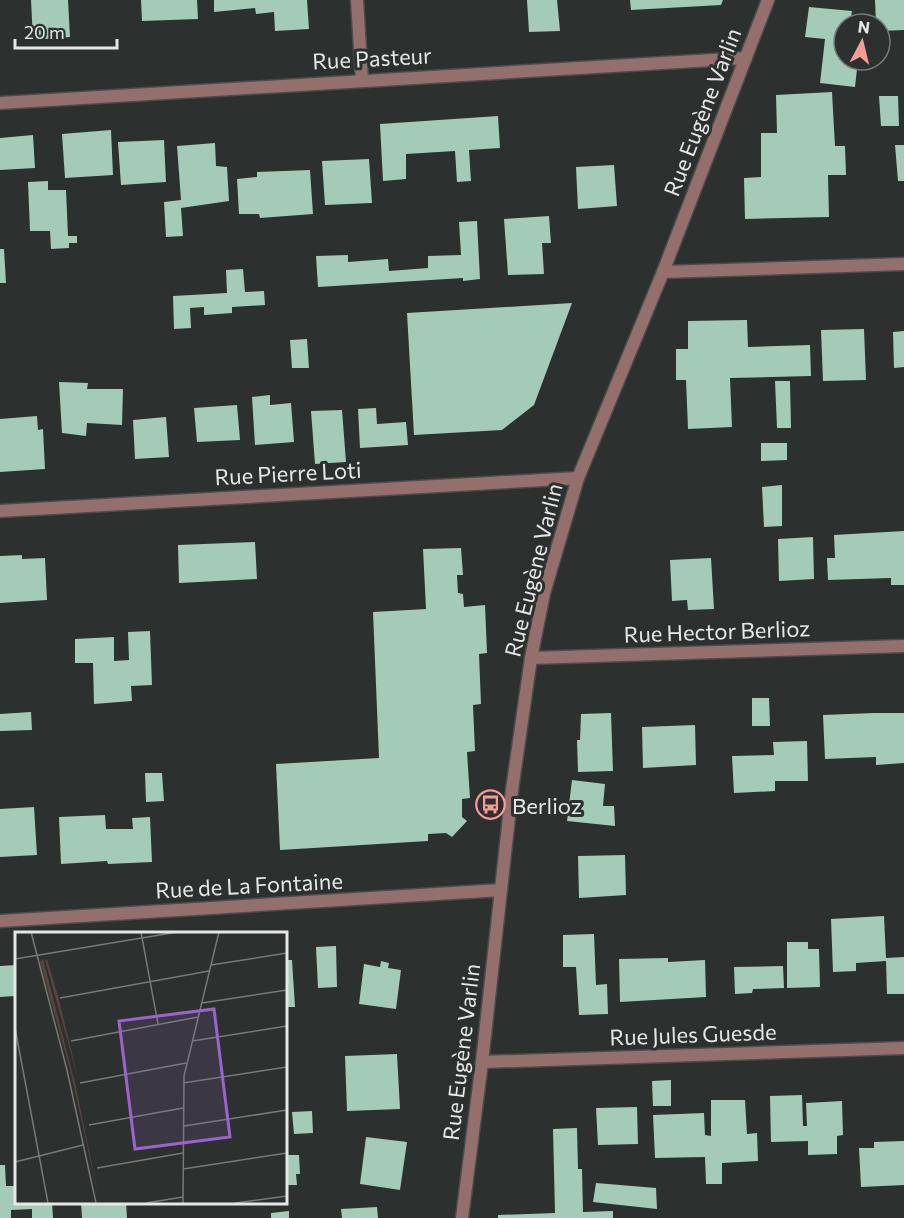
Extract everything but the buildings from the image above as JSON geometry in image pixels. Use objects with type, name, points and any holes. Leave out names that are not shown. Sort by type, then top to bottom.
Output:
[{"type":"street","points":[[357,0],[362,80]]},
{"type":"street","name":"Rue Eugène Varlin","points":[[462,1218],[512,790],[531,658],[544,593],[578,478],[663,272],[768,0]]},
{"type":"street","name":"Rue Pasteur","points":[[0,103],[746,58]]},
{"type":"street","points":[[663,272],[904,264]]},
{"type":"street","name":"Rue Pierre Loti","points":[[0,511],[578,478]]},
{"type":"street","name":"Rue Hector Berlioz","points":[[531,658],[904,646]]},
{"type":"street","name":"Rue de La Fontaine","points":[[0,921],[501,890]]},
{"type":"street","name":"Rue Jules Guesde","points":[[482,1062],[904,1048]]},
{"type":"place","name":"Berlioz","points":[[491,805]]}]
